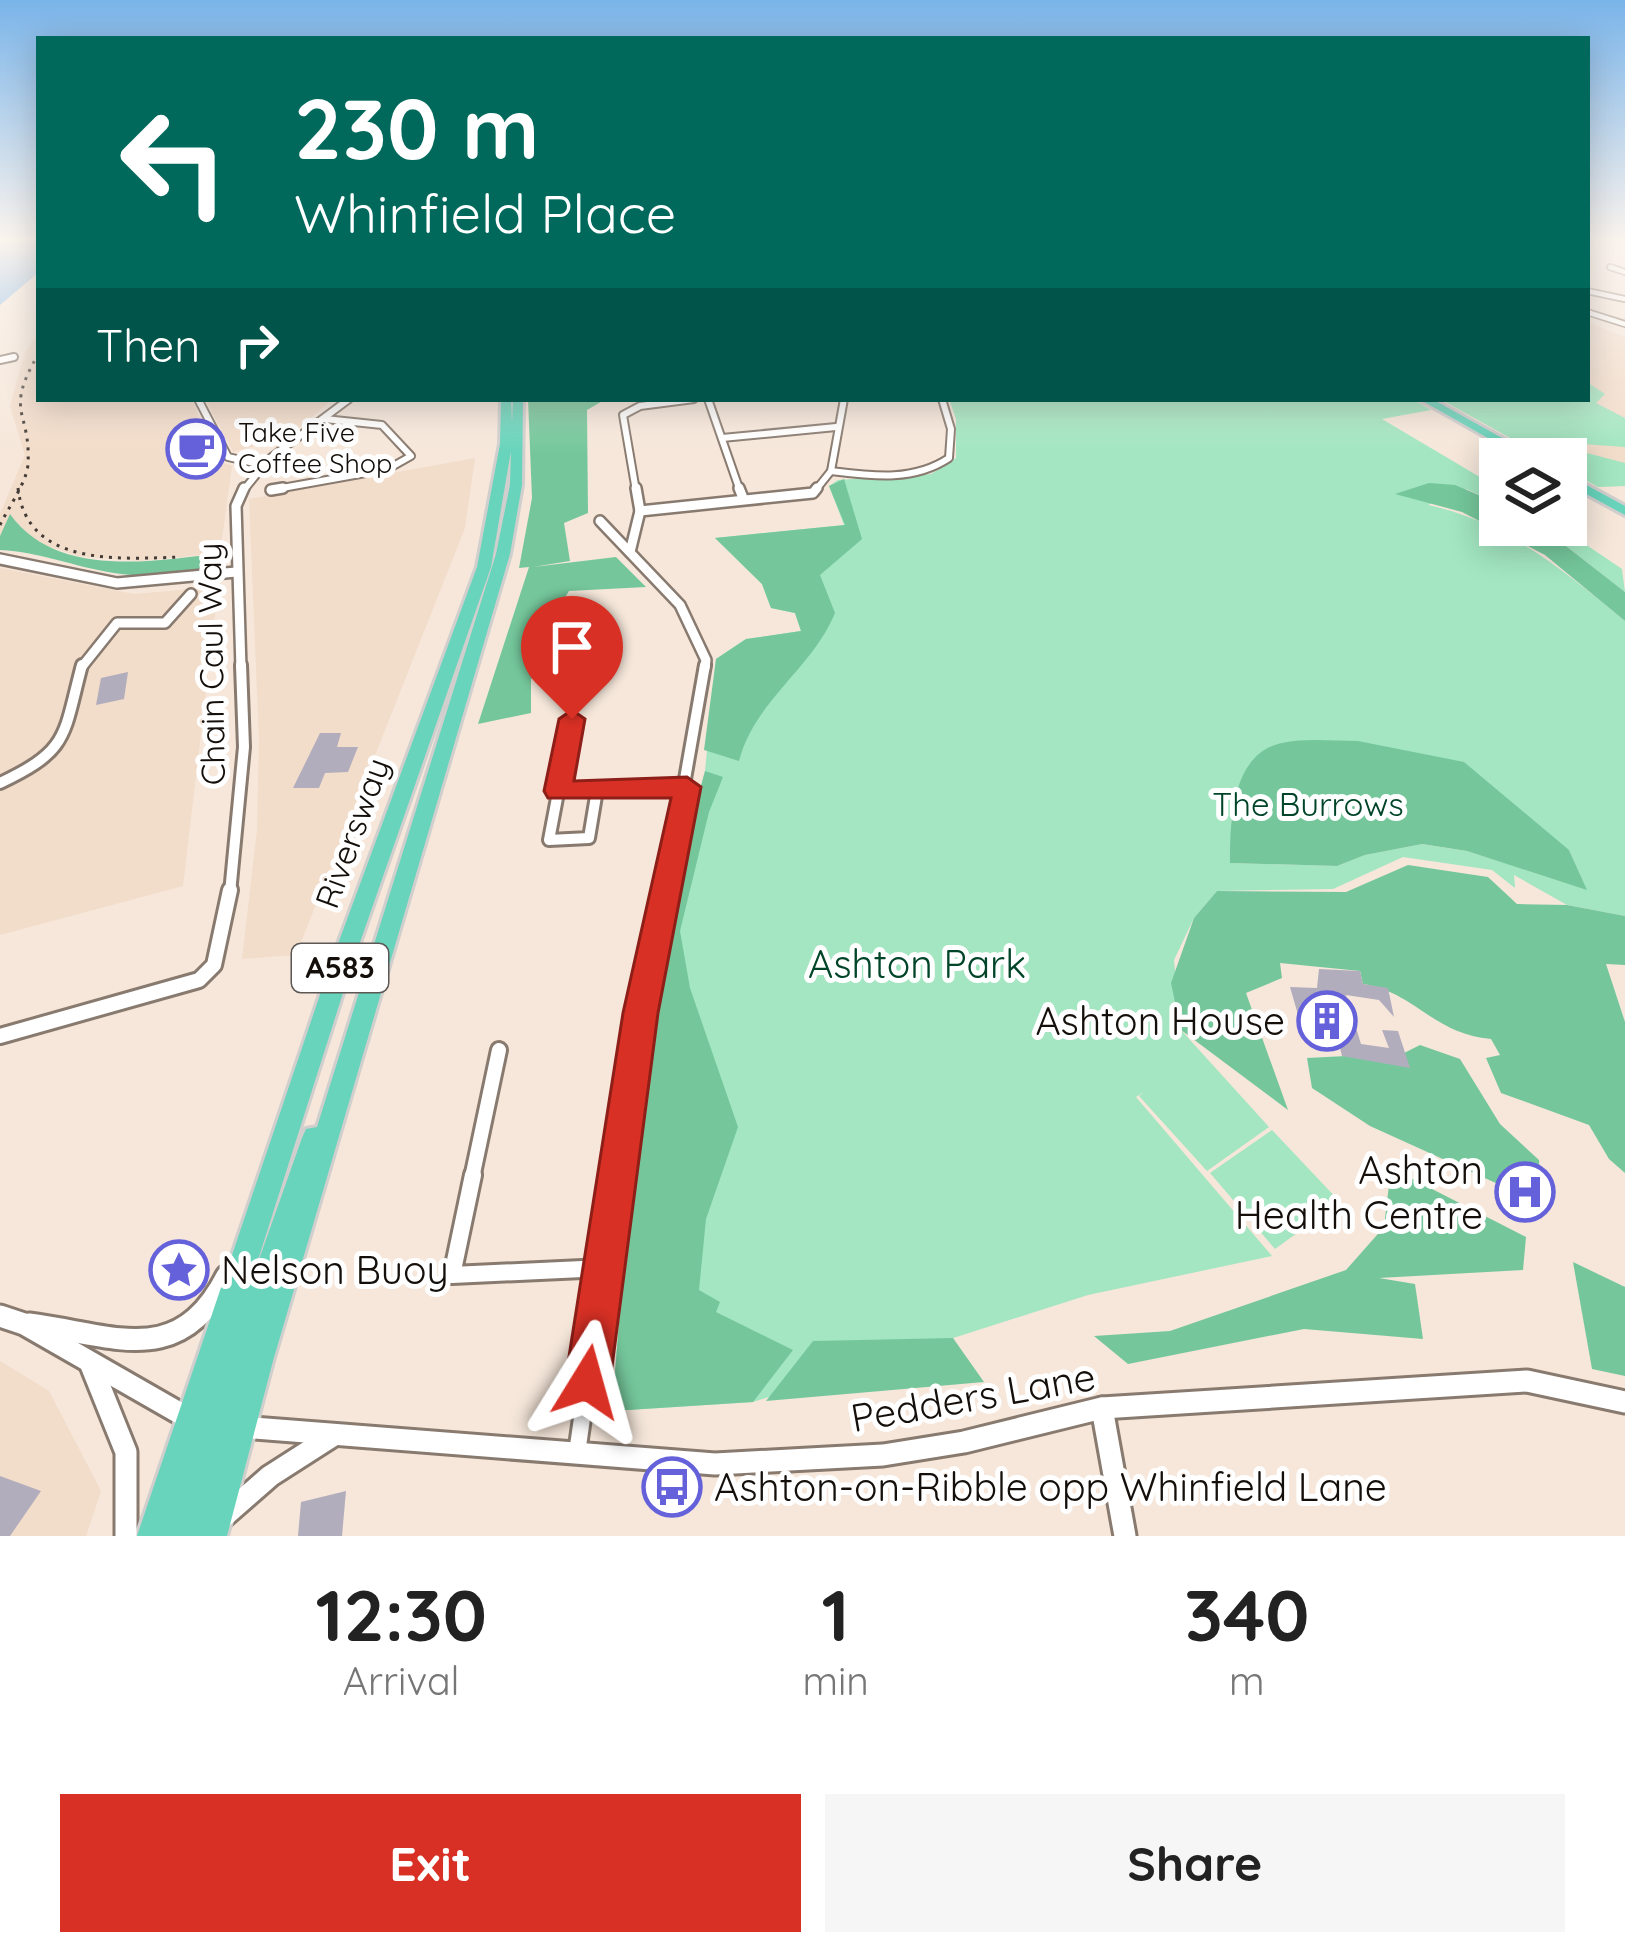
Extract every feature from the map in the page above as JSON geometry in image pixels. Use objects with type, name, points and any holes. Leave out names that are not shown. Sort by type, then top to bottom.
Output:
[{"type":"highway","name":"Riversway","points":[[214,1424],[256,1220],[484,567],[506,444],[506,402]]},
{"type":"highway","name":"Riversway","points":[[214,1424],[339,1098],[503,554],[516,485],[518,402]]},
{"type":"highway","points":[[1430,402],[1496,438]]},
{"type":"highway","points":[[1587,490],[1622,511]]},
{"type":"highway","name":"A583","points":[[212,1531],[214,1424]]},
{"type":"highway","name":"A583","points":[[153,1536],[214,1424]]},
{"type":"highway","name":"A583","points":[[180,1536],[214,1424]]},
{"type":"street","points":[[1590,314],[1625,324]]},
{"type":"street","points":[[0,360],[14,357]]},
{"type":"street","points":[[200,402],[228,457],[263,465]]},
{"type":"street","name":"Chain Caul Way","points":[[0,1036],[176,988],[199,980],[214,965],[228,910],[244,747],[236,506],[240,493],[263,465],[345,402]]},
{"type":"street","points":[[630,552],[640,511],[622,415],[640,406],[671,402]]},
{"type":"street","points":[[710,402],[743,498]]},
{"type":"street","points":[[640,511],[813,493],[831,471],[843,402]]},
{"type":"street","points":[[831,471],[897,476],[935,470],[949,458],[951,429],[943,402]]},
{"type":"street","points":[[271,490],[388,469],[411,456],[382,425],[326,418]]},
{"type":"street","points":[[722,438],[836,427]]},
{"type":"street","points":[[577,1455],[640,1013],[687,787],[706,660],[680,605],[600,521]]},
{"type":"street","points":[[0,559],[117,583],[236,572]]},
{"type":"street","points":[[0,783],[36,766],[61,746],[83,662],[117,622],[165,623],[191,594]]},
{"type":"street","points":[[572,719],[549,840],[589,838],[597,790]]},
{"type":"street","points":[[558,791],[687,787]]},
{"type":"street","points":[[500,1050],[452,1275],[604,1268]]},
{"type":"street","points":[[0,1316],[24,1324],[157,1341],[173,1338],[212,1306],[256,1220]]},
{"type":"street","points":[[24,1324],[91,1365],[214,1424]]},
{"type":"street","points":[[91,1365],[126,1452],[127,1536]]},
{"type":"street","name":"Pedders Lane","points":[[214,1424],[715,1464],[883,1455],[1102,1408],[1527,1381],[1625,1402]]},
{"type":"street","points":[[1102,1408],[1125,1536]]},
{"type":"street","points":[[212,1531],[270,1476],[334,1436]]},
{"type":"shaded area","points":[[1590,323],[1625,337],[1625,486],[1598,487],[1587,481],[1587,438],[1510,438],[1445,402],[1590,402]]},
{"type":"shaded area","points":[[36,336],[36,402],[193,402],[216,460],[232,466],[220,553],[140,561],[78,556],[36,542],[10,515],[0,536],[0,514],[25,455],[10,406],[25,352]]},
{"type":"shaded area","points":[[207,402],[329,402],[287,438],[233,452]]},
{"type":"shaded area","points":[[475,458],[465,528],[296,955],[242,959],[257,830],[259,739],[249,499]]},
{"type":"shaded area","points":[[0,568],[134,594],[205,588],[217,598],[183,886],[0,935]]},
{"type":"shaded area","points":[[0,1361],[49,1391],[101,1491],[86,1536],[0,1536]]},
{"type":"green space","points":[[1590,384],[1605,394],[1596,403],[1625,418],[1625,447],[1587,444],[1587,438],[1510,438],[1445,402],[1590,402]]},
{"type":"green space","points":[[528,402],[601,402],[587,410],[588,513],[564,523],[570,561],[533,567],[616,557],[646,587],[569,591],[558,609],[548,667],[531,679],[531,713],[478,724],[529,567],[519,568],[532,498]]},
{"type":"green space","name":"Ashton Park","points":[[950,402],[1418,402],[1431,410],[1382,419],[1479,477],[1479,495],[1466,489],[1428,505],[1479,521],[1479,546],[1524,546],[1625,621],[1625,916],[1567,905],[1514,875],[1515,888],[1492,870],[1403,857],[1333,889],[1217,891],[1194,918],[1174,960],[1181,1030],[1269,1127],[1207,1171],[1139,1096],[1144,1092],[1136,1097],[1272,1256],[1088,1295],[753,1402],[612,1411],[645,995],[705,771],[716,659],[746,639],[801,631],[795,613],[771,608],[762,584],[715,538],[844,525],[829,486],[838,480],[931,474],[956,458],[956,419]],"holes":[[[1232,798],[1569,850],[1586,889],[1467,851],[1421,844],[1337,866],[1231,863]]]},
{"type":"green space","points":[[1587,453],[1625,463],[1625,486],[1598,487],[1587,481]]},
{"type":"green space","points":[[844,479],[862,539],[820,575],[835,613],[825,633],[770,702],[739,761],[704,750],[716,659],[746,639],[801,631],[795,613],[771,608],[762,584],[715,538],[845,525],[829,486]]},
{"type":"green space","points":[[1429,483],[1455,485],[1479,495],[1479,521],[1462,512],[1395,494]]},
{"type":"green space","points":[[10,514],[29,534],[79,557],[136,561],[220,553],[219,566],[127,575],[0,550],[0,536]]},
{"type":"green space","points":[[1587,545],[1622,569],[1625,592],[1566,546]]},
{"type":"green space","points":[[1528,546],[1566,546],[1625,592],[1625,621]]},
{"type":"green space","name":"The Burrows","points":[[1358,741],[1464,762],[1569,850],[1587,890],[1467,851],[1422,844],[1365,855],[1337,866],[1230,863],[1233,810],[1252,761],[1282,743]]},
{"type":"green space","points":[[705,771],[723,777],[709,812],[680,931],[690,988],[738,1127],[706,1219],[699,1290],[720,1302],[716,1312],[793,1350],[753,1402],[612,1411],[645,995]]},
{"type":"green space","points":[[1408,865],[1488,877],[1517,904],[1567,905],[1625,916],[1625,965],[1606,964],[1625,1022],[1625,1173],[1609,1159],[1589,1125],[1501,1093],[1486,1058],[1500,1055],[1491,1039],[1454,1029],[1397,995],[1363,984],[1360,971],[1280,963],[1282,978],[1246,993],[1288,1110],[1181,1030],[1171,983],[1194,918],[1217,891],[1346,892]]},
{"type":"green space","points":[[1420,1045],[1460,1059],[1500,1124],[1539,1160],[1542,1204],[1370,1126],[1312,1088],[1307,1058],[1404,1053]]},
{"type":"green space","points":[[1272,1130],[1340,1202],[1275,1249],[1210,1173]]},
{"type":"green space","points":[[1391,1168],[1526,1237],[1523,1270],[1379,1278],[1415,1284],[1423,1339],[1304,1329],[1128,1364],[1094,1336],[1170,1331],[1346,1270],[1384,1227]]},
{"type":"green space","points":[[1573,1262],[1625,1287],[1625,1376],[1592,1369]]},
{"type":"green space","points":[[953,1338],[984,1382],[766,1401],[813,1341]]},
{"type":"building","points":[[128,672],[124,699],[96,705],[101,678]]},
{"type":"building","points":[[320,733],[341,733],[337,747],[358,747],[348,772],[325,773],[319,788],[293,788]]},
{"type":"building","name":"Ashton House","points":[[1319,969],[1360,971],[1363,984],[1388,988],[1394,1017],[1379,1000],[1346,995],[1361,1044],[1389,1048],[1382,1030],[1398,1031],[1410,1068],[1342,1056],[1337,1036],[1301,1025],[1290,987],[1317,988]]},
{"type":"building","points":[[0,1476],[41,1491],[10,1536],[0,1536]]},
{"type":"building","points":[[346,1491],[342,1536],[298,1536],[301,1502]]},
{"type":"railway","points":[[19,491],[27,471],[28,446],[20,400],[36,358]]},
{"type":"railway","points":[[0,525],[19,491]]},
{"type":"railway","points":[[19,491],[25,514],[57,545],[105,557],[181,557]]},
{"type":"place","name":"Take Five Coffee Shop","points":[[196,449]]},
{"type":"place","name":"Ashton House","points":[[1327,1021]]},
{"type":"place","name":"Ashton Health Centre","points":[[1525,1192]]},
{"type":"place","name":"Nelson Buoy","points":[[179,1270]]},
{"type":"place","name":"Ashton-on-Ribble opp Whinfield Lane","points":[[672,1487]]},
{"type":"route","points":[[572,719],[558,791],[687,787],[640,1013],[587,1382]]}]
